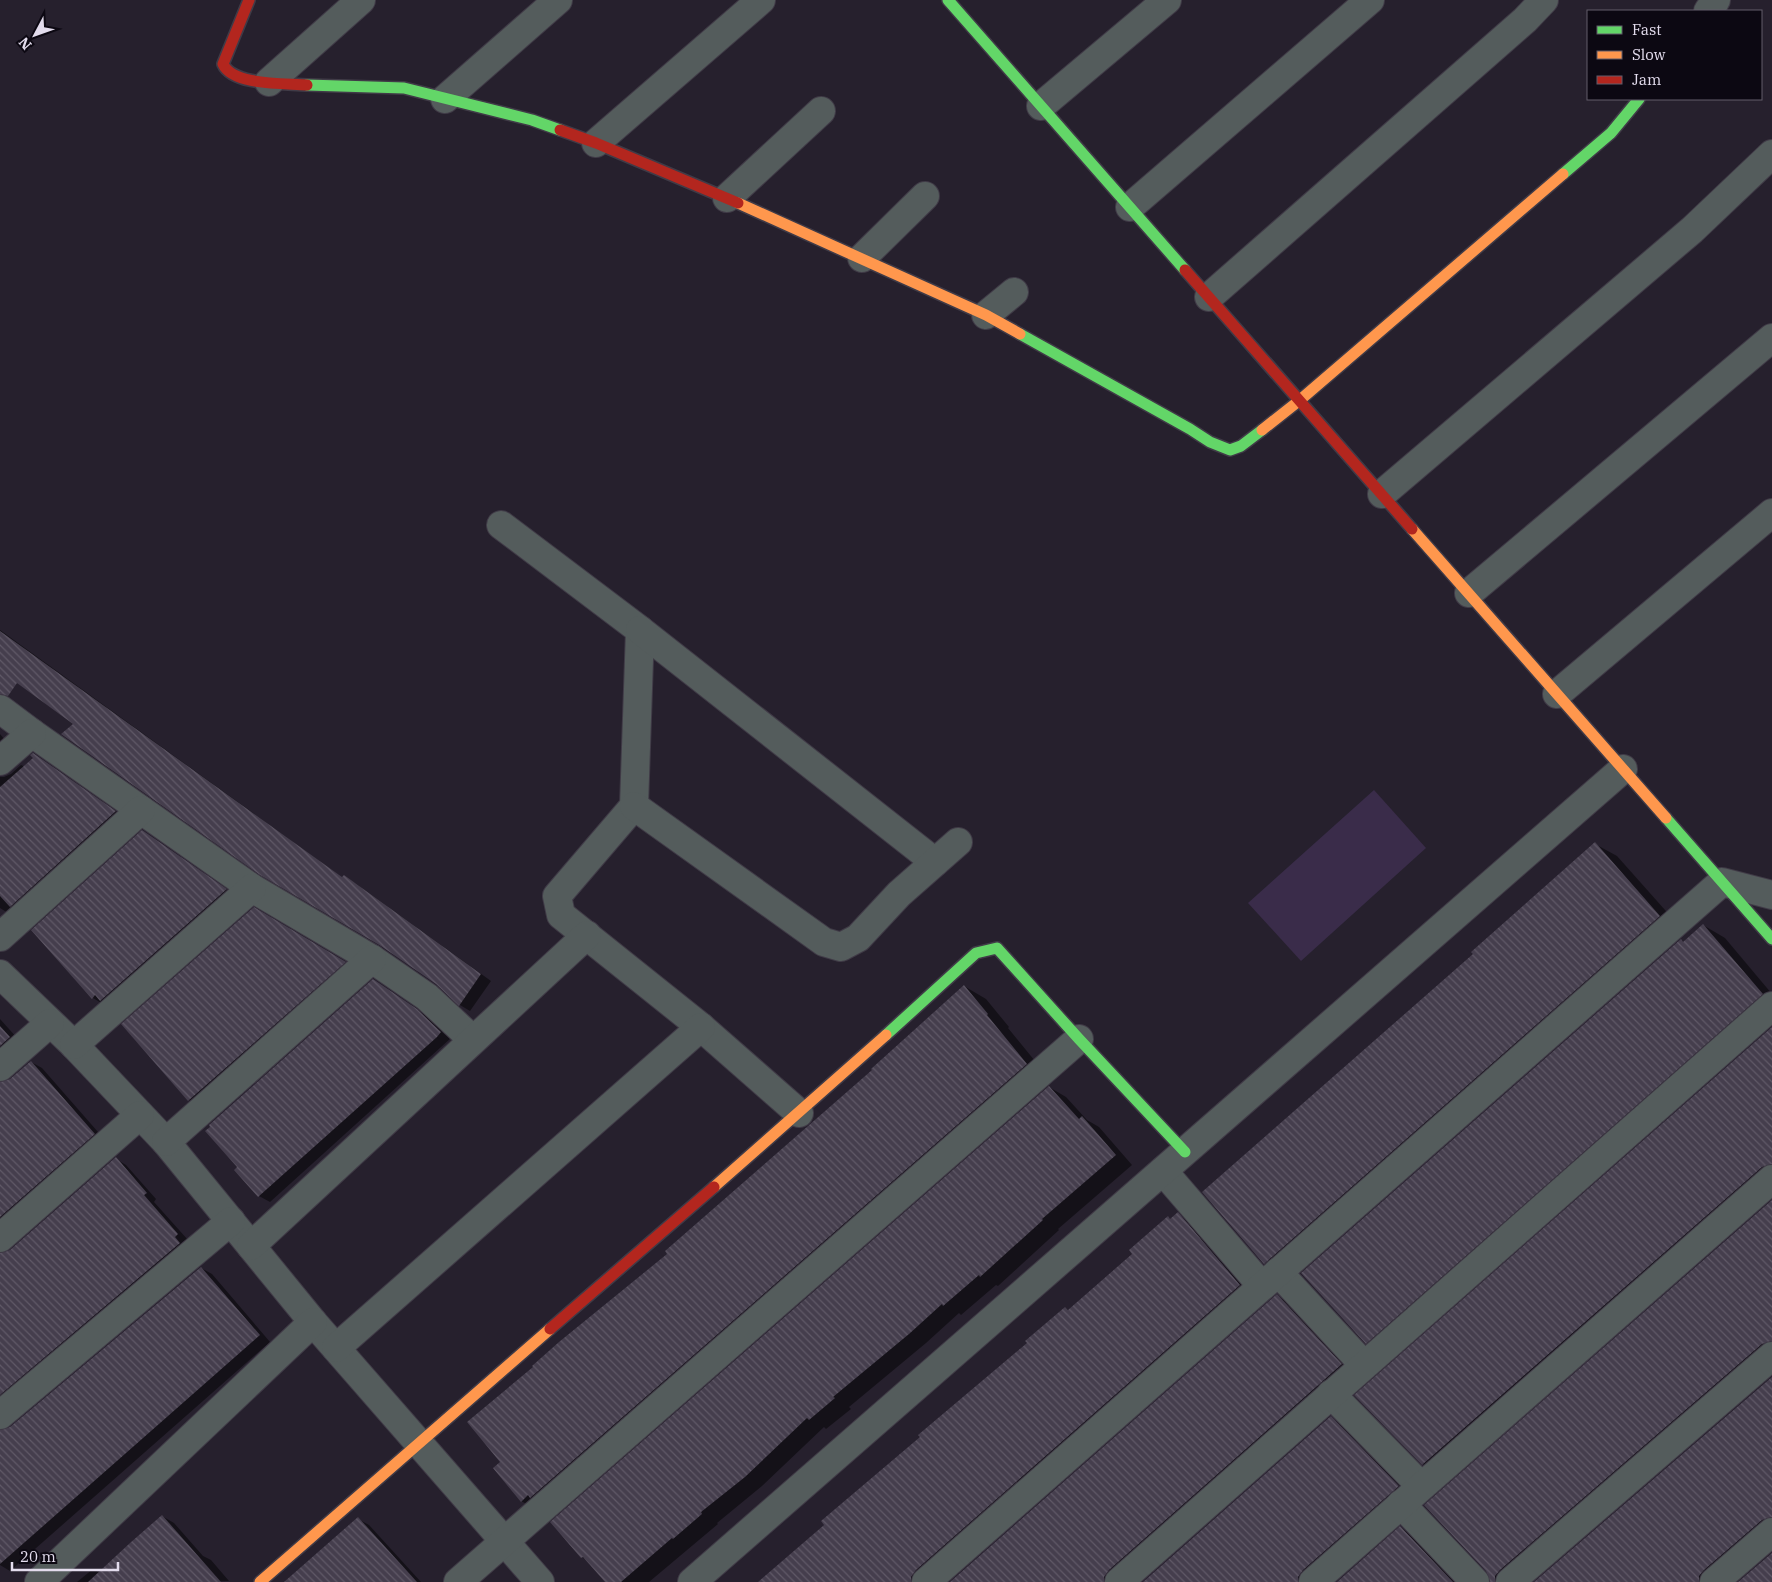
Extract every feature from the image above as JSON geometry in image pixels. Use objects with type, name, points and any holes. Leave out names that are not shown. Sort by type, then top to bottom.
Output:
[{"type":"street","points":[[249,0],[223,64],[226,71],[232,76],[245,80],[331,87],[404,88],[532,120],[596,143],[727,198],[986,315],[1210,442],[1230,450],[1241,446],[1300,400],[1611,133],[1638,100]]},
{"type":"street","points":[[269,82],[361,0]]},
{"type":"street","points":[[444,99],[558,0]]},
{"type":"street","points":[[596,143],[761,0]]},
{"type":"street","points":[[1041,106],[1167,0]]},
{"type":"street","points":[[1130,207],[1370,0]]},
{"type":"street","points":[[1208,297],[1525,20],[1544,0]]},
{"type":"street","points":[[958,4],[1041,106],[1772,939]]},
{"type":"street","points":[[727,198],[821,111]]},
{"type":"street","points":[[1382,494],[1692,230],[1772,154]]},
{"type":"street","points":[[862,258],[925,196]]},
{"type":"street","points":[[986,315],[1014,292]]},
{"type":"street","points":[[1469,593],[1772,338]]},
{"type":"street","points":[[1557,694],[1772,513]]},
{"type":"street","points":[[500,525],[640,630],[935,862]]},
{"type":"street","points":[[640,630],[634,806],[557,896],[561,915],[701,1027],[799,1113]]},
{"type":"street","points":[[0,709],[252,888],[372,959],[427,997],[473,1040]]},
{"type":"street","points":[[0,761],[32,733]]},
{"type":"street","points":[[692,1582],[1623,768]]},
{"type":"street","points":[[634,806],[824,942],[841,947],[858,938],[899,894],[958,842]]},
{"type":"street","points":[[0,937],[141,810]]},
{"type":"street","points":[[1722,882],[1772,895]]},
{"type":"street","points":[[926,1582],[1722,882]]},
{"type":"street","points":[[74,1045],[252,888]]},
{"type":"street","points":[[251,1246],[587,935]]},
{"type":"street","points":[[260,1582],[799,1113],[976,953],[997,948],[1185,1152]]},
{"type":"street","points":[[166,1142],[372,959]]},
{"type":"street","points":[[0,974],[74,1045],[166,1142],[313,1322],[540,1582]]},
{"type":"street","points":[[1119,1582],[1772,1006]]},
{"type":"street","points":[[0,1067],[50,1022]]},
{"type":"street","points":[[336,1348],[701,1027]]},
{"type":"street","points":[[458,1582],[1079,1039]]},
{"type":"street","points":[[0,1238],[140,1115]]},
{"type":"street","points":[[1163,1171],[1270,1279],[1364,1365]]},
{"type":"street","points":[[1313,1582],[1772,1179]]},
{"type":"street","points":[[0,1415],[232,1221]]},
{"type":"street","points":[[39,1582],[313,1322]]},
{"type":"street","points":[[1510,1582],[1772,1356]]},
{"type":"street","points":[[1331,1394],[1421,1486]]},
{"type":"street","points":[[1401,1504],[1474,1582]]},
{"type":"street","points":[[1714,1582],[1772,1532]]},
{"type":"shaded area","points":[[1374,790],[1426,848],[1301,961],[1248,903]]},
{"type":"building","points":[[0,631],[342,877],[344,875],[481,974],[459,1006],[436,984],[381,946],[260,875],[61,734],[73,724],[17,683],[8,696],[0,694]]},
{"type":"building","points":[[33,753],[116,811],[10,907],[0,896],[0,787],[33,758],[30,755]]},
{"type":"building","points":[[142,830],[227,889],[100,1001],[95,995],[92,999],[31,930]]},
{"type":"building","points":[[1595,842],[1660,916],[1264,1264],[1202,1192],[1473,954],[1471,952]]},
{"type":"building","points":[[254,907],[346,962],[188,1101],[121,1024]]},
{"type":"building","points":[[1703,924],[1763,994],[1366,1344],[1301,1273],[1681,939],[1683,942]]},
{"type":"building","points":[[373,979],[417,1009],[441,1032],[258,1197],[234,1170],[237,1167],[205,1131],[210,1127],[209,1125]]},
{"type":"building","points":[[964,985],[1027,1064],[530,1498],[528,1495],[521,1502],[493,1468],[500,1462],[467,1422],[533,1367],[559,1342],[667,1254],[665,1251],[872,1070]]},
{"type":"building","points":[[0,1026],[10,1037],[0,1046]]},
{"type":"building","points":[[1772,1027],[1772,1164],[1762,1167],[1422,1465],[1354,1395]]},
{"type":"building","points":[[31,1061],[95,1134],[0,1217],[0,1082],[10,1079]]},
{"type":"building","points":[[1049,1086],[1079,1119],[1082,1116],[1116,1155],[1042,1219],[980,1277],[979,1275],[943,1306],[942,1304],[833,1397],[835,1398],[809,1420],[807,1418],[745,1477],[701,1512],[702,1514],[673,1539],[621,1582],[605,1582],[550,1522]]},
{"type":"building","points":[[116,1157],[147,1193],[144,1195],[178,1234],[175,1237],[180,1243],[0,1395],[0,1253],[10,1250]]},
{"type":"building","points":[[1772,1200],[1772,1341],[1762,1344],[1500,1570],[1495,1576],[1495,1582],[1490,1582],[1486,1571],[1424,1505]]},
{"type":"building","points":[[1178,1212],[1240,1285],[916,1570],[911,1577],[911,1582],[758,1582],[824,1525],[821,1521],[920,1437],[918,1435],[1027,1343],[1025,1341],[1065,1307],[1068,1310],[1132,1254],[1129,1250],[1168,1216],[1170,1219]]},
{"type":"building","points":[[201,1267],[260,1335],[0,1564],[0,1430],[10,1427]]},
{"type":"building","points":[[1277,1294],[1342,1364],[1109,1570],[1104,1577],[1104,1582],[950,1582]]},
{"type":"building","points":[[1772,1377],[1772,1517],[1762,1520],[1704,1570],[1699,1576],[1699,1582],[1534,1582]]},
{"type":"building","points":[[1331,1416],[1399,1486],[1303,1570],[1298,1577],[1298,1582],[1143,1582]]},
{"type":"building","points":[[162,1515],[221,1582],[88,1582],[130,1543]]},
{"type":"building","points":[[358,1517],[417,1582],[284,1582]]},
{"type":"building","points":[[1400,1526],[1453,1582],[1337,1582]]},
{"type":"building","points":[[1772,1553],[1772,1582],[1738,1582]]},
{"type":"traffic: fast","points":[[948,0],[1185,270]]},
{"type":"traffic: fast","points":[[307,85],[404,88],[532,120],[560,130]]},
{"type":"traffic: fast","points":[[1563,174],[1611,133],[1638,100]]},
{"type":"traffic: fast","points":[[1020,334],[1210,442],[1230,450],[1241,446],[1262,430]]},
{"type":"traffic: fast","points":[[1666,818],[1772,939]]},
{"type":"traffic: fast","points":[[886,1035],[976,953],[997,948],[1185,1152]]},
{"type":"traffic: slow","points":[[1262,430],[1300,400],[1563,174]]},
{"type":"traffic: slow","points":[[738,203],[986,315],[1020,334]]},
{"type":"traffic: slow","points":[[1412,529],[1666,818]]},
{"type":"traffic: slow","points":[[714,1187],[886,1035]]},
{"type":"traffic: slow","points":[[260,1582],[550,1329]]},
{"type":"traffic: jam","points":[[249,0],[223,64],[229,71],[248,80],[307,85]]},
{"type":"traffic: jam","points":[[560,130],[596,143],[738,203]]},
{"type":"traffic: jam","points":[[1185,270],[1412,529]]},
{"type":"traffic: jam","points":[[550,1329],[714,1187]]}]
